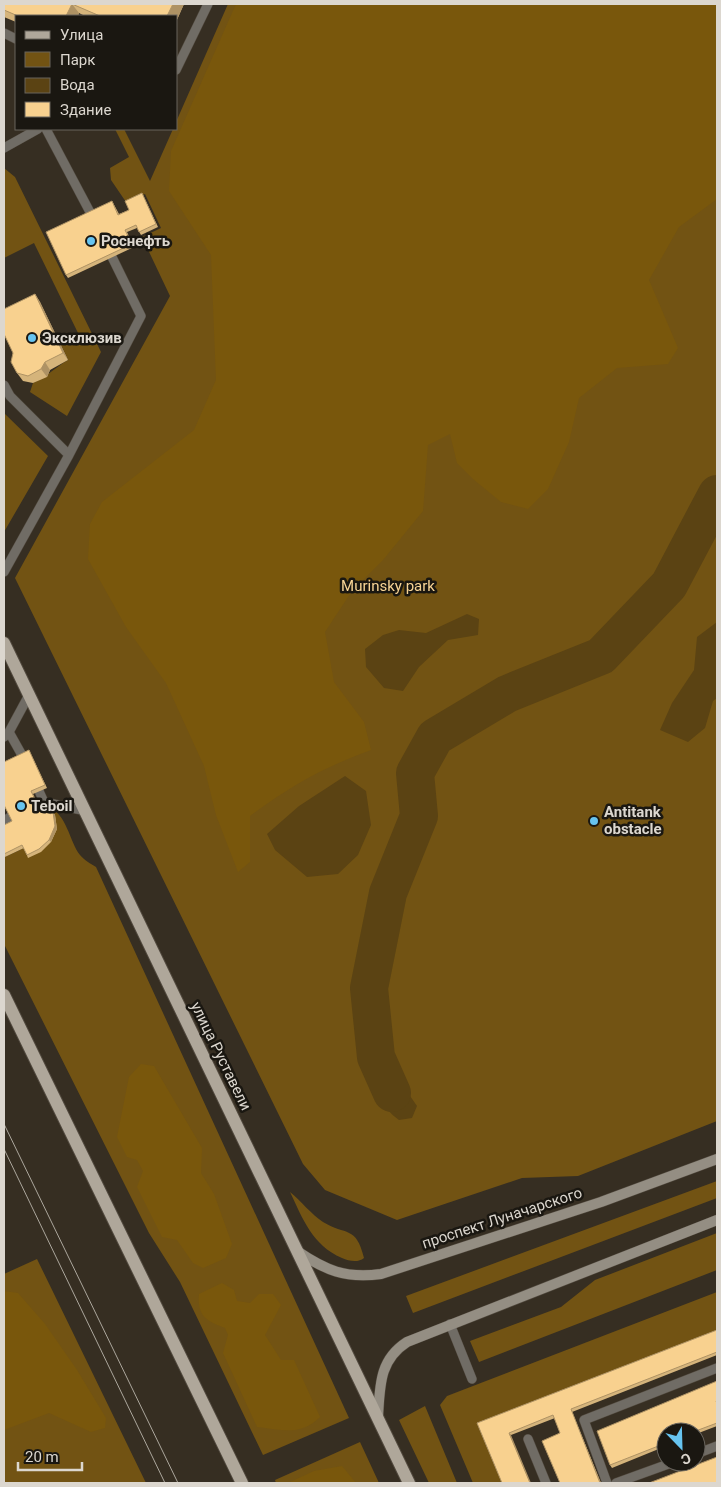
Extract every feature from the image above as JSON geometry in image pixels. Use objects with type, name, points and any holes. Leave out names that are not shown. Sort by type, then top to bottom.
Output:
[{"type":"main road","name":"улица Руставели","points":[[4,643],[409,1483]]},
{"type":"main road","points":[[4,995],[242,1483]]},
{"type":"main road","name":"проспект Луначарского","points":[[297,1251],[319,1266],[344,1275],[380,1274],[601,1202],[717,1158]]},
{"type":"main road","points":[[378,1418],[380,1374],[396,1349],[407,1342],[717,1220]]},
{"type":"lane","points":[[178,66],[208,4]]},
{"type":"lane","points":[[4,148],[36,130]]},
{"type":"lane","points":[[47,130],[91,214]]},
{"type":"lane","points":[[4,572],[69,455],[141,316],[112,257]]},
{"type":"lane","points":[[4,385],[10,396],[69,455]]},
{"type":"lane","points":[[23,757],[6,734],[29,695]]},
{"type":"lane","points":[[39,792],[41,804],[86,811]]},
{"type":"lane","points":[[450,1324],[472,1379]]},
{"type":"lane","points":[[607,1483],[584,1420],[717,1368]]},
{"type":"lane","points":[[528,1439],[546,1483]]},
{"type":"lane","points":[[616,1483],[656,1469]]},
{"type":"green space","name":"Murinsky park","points":[[228,4],[717,4],[717,1121],[578,1176],[522,1178],[397,1220],[325,1190],[303,1164],[15,578],[170,296],[142,237],[161,228],[145,194],[126,202],[111,180],[110,168],[129,157],[116,130],[124,130],[150,181],[173,130],[178,130],[178,117]]},
{"type":"green space","points":[[4,168],[15,177],[101,352],[67,416],[30,392],[33,383],[68,360],[61,345],[79,335],[34,243],[4,258]]},
{"type":"green space","points":[[4,413],[48,456],[4,532]]},
{"type":"green space","points":[[48,808],[54,810],[59,815],[80,855],[96,867],[349,1418],[263,1455],[180,1282],[149,1233],[4,944],[4,855],[5,857],[24,848],[52,817]]},
{"type":"green space","points":[[717,1181],[717,1198],[413,1313],[406,1296]]},
{"type":"green space","points":[[290,1192],[323,1222],[354,1236],[364,1258],[356,1261],[348,1260],[332,1253],[323,1246],[316,1239],[299,1212]]},
{"type":"green space","points":[[717,1233],[717,1270],[479,1362],[470,1341],[561,1307],[595,1280]]},
{"type":"green space","points":[[37,1259],[146,1483],[4,1483],[4,1274]]},
{"type":"green space","points":[[717,1292],[717,1333],[480,1426],[503,1483],[473,1483],[440,1405],[447,1396]]},
{"type":"green space","points":[[425,1406],[457,1483],[429,1483],[399,1420]]},
{"type":"green space","points":[[360,1442],[379,1483],[276,1483],[275,1480]]},
{"type":"shaded area","points":[[236,4],[717,4],[717,199],[679,227],[649,280],[678,348],[668,364],[617,368],[579,398],[569,442],[548,489],[528,509],[501,502],[473,479],[457,463],[450,434],[428,445],[423,511],[383,560],[352,591],[325,632],[334,682],[364,722],[371,750],[308,778],[250,816],[250,862],[238,872],[216,815],[204,766],[166,683],[126,627],[88,559],[90,524],[102,502],[194,430],[216,380],[211,255],[169,191],[171,151]]},
{"type":"shaded area","points":[[141,1064],[154,1066],[202,1148],[201,1173],[214,1194],[232,1244],[226,1258],[203,1268],[193,1263],[177,1240],[162,1237],[137,1187],[143,1171],[137,1160],[127,1157],[117,1137],[129,1077]]},
{"type":"shaded area","points":[[222,1283],[234,1290],[237,1301],[250,1303],[259,1294],[273,1294],[281,1305],[265,1335],[281,1360],[294,1360],[320,1417],[313,1423],[306,1427],[291,1430],[257,1427],[223,1353],[228,1335],[225,1328],[208,1320],[201,1313],[199,1294]]},
{"type":"shaded area","points":[[4,1291],[18,1293],[45,1324],[77,1370],[106,1418],[105,1428],[91,1432],[49,1413],[4,1430]]},
{"type":"shaded area","points":[[342,1466],[356,1483],[288,1483],[314,1471]]},
{"type":"water","points":[[467,614],[479,619],[478,635],[448,640],[419,667],[403,691],[384,688],[366,667],[365,649],[383,635],[399,630],[426,633]]},
{"type":"water","points":[[717,622],[717,698],[713,701],[705,728],[688,742],[660,730],[672,703],[694,670],[697,637]]},
{"type":"water","points":[[345,776],[366,791],[371,825],[358,855],[338,874],[307,877],[275,850],[267,834],[299,806]]},
{"type":"water","points":[[376,1057],[399,1080],[417,1106],[412,1118],[399,1120],[385,1107],[375,1084]]},
{"type":"building","points":[[4,4],[72,4],[66,15],[16,15],[4,10]]},
{"type":"building","points":[[72,4],[173,4],[168,15],[98,15]]},
{"type":"building","name":"Роснефть","points":[[142,193],[156,224],[139,232],[136,225],[125,230],[132,244],[66,275],[46,232],[112,201],[118,215],[129,210],[125,201]]},
{"type":"building","name":"Эксклюзив","points":[[35,294],[63,353],[45,362],[41,369],[28,376],[17,373],[11,362],[13,353],[4,334],[4,309]]},
{"type":"building","name":"Teboil","points":[[29,750],[45,785],[31,791],[39,808],[46,805],[50,814],[53,812],[55,826],[49,840],[39,849],[27,855],[22,845],[4,854],[4,825],[12,821],[4,805],[4,762]]},
{"type":"building","points":[[717,1330],[717,1352],[571,1409],[600,1483],[560,1483],[542,1441],[560,1433],[553,1415],[509,1433],[530,1483],[502,1483],[477,1423]]},
{"type":"building","points":[[717,1381],[717,1423],[706,1427],[706,1422],[656,1422],[656,1447],[610,1465],[597,1431]]},
{"type":"building","points":[[717,1457],[717,1483],[649,1483],[678,1472],[706,1472],[706,1461]]},
{"type":"waterway","points":[[392,1093],[376,1057],[369,988],[388,893],[419,816],[415,773],[435,737],[507,694],[601,656],[669,585],[717,494]]},
{"type":"tram line","points":[[4,1124],[178,1483]]},
{"type":"tram line","points":[[4,1149],[165,1483]]},
{"type":"place","name":"Роснефть","points":[[91,241]]},
{"type":"place","name":"Эксклюзив","points":[[32,338]]},
{"type":"place","name":"Teboil","points":[[21,806]]},
{"type":"place","name":"Antitank obstacle","points":[[594,821]]}]
